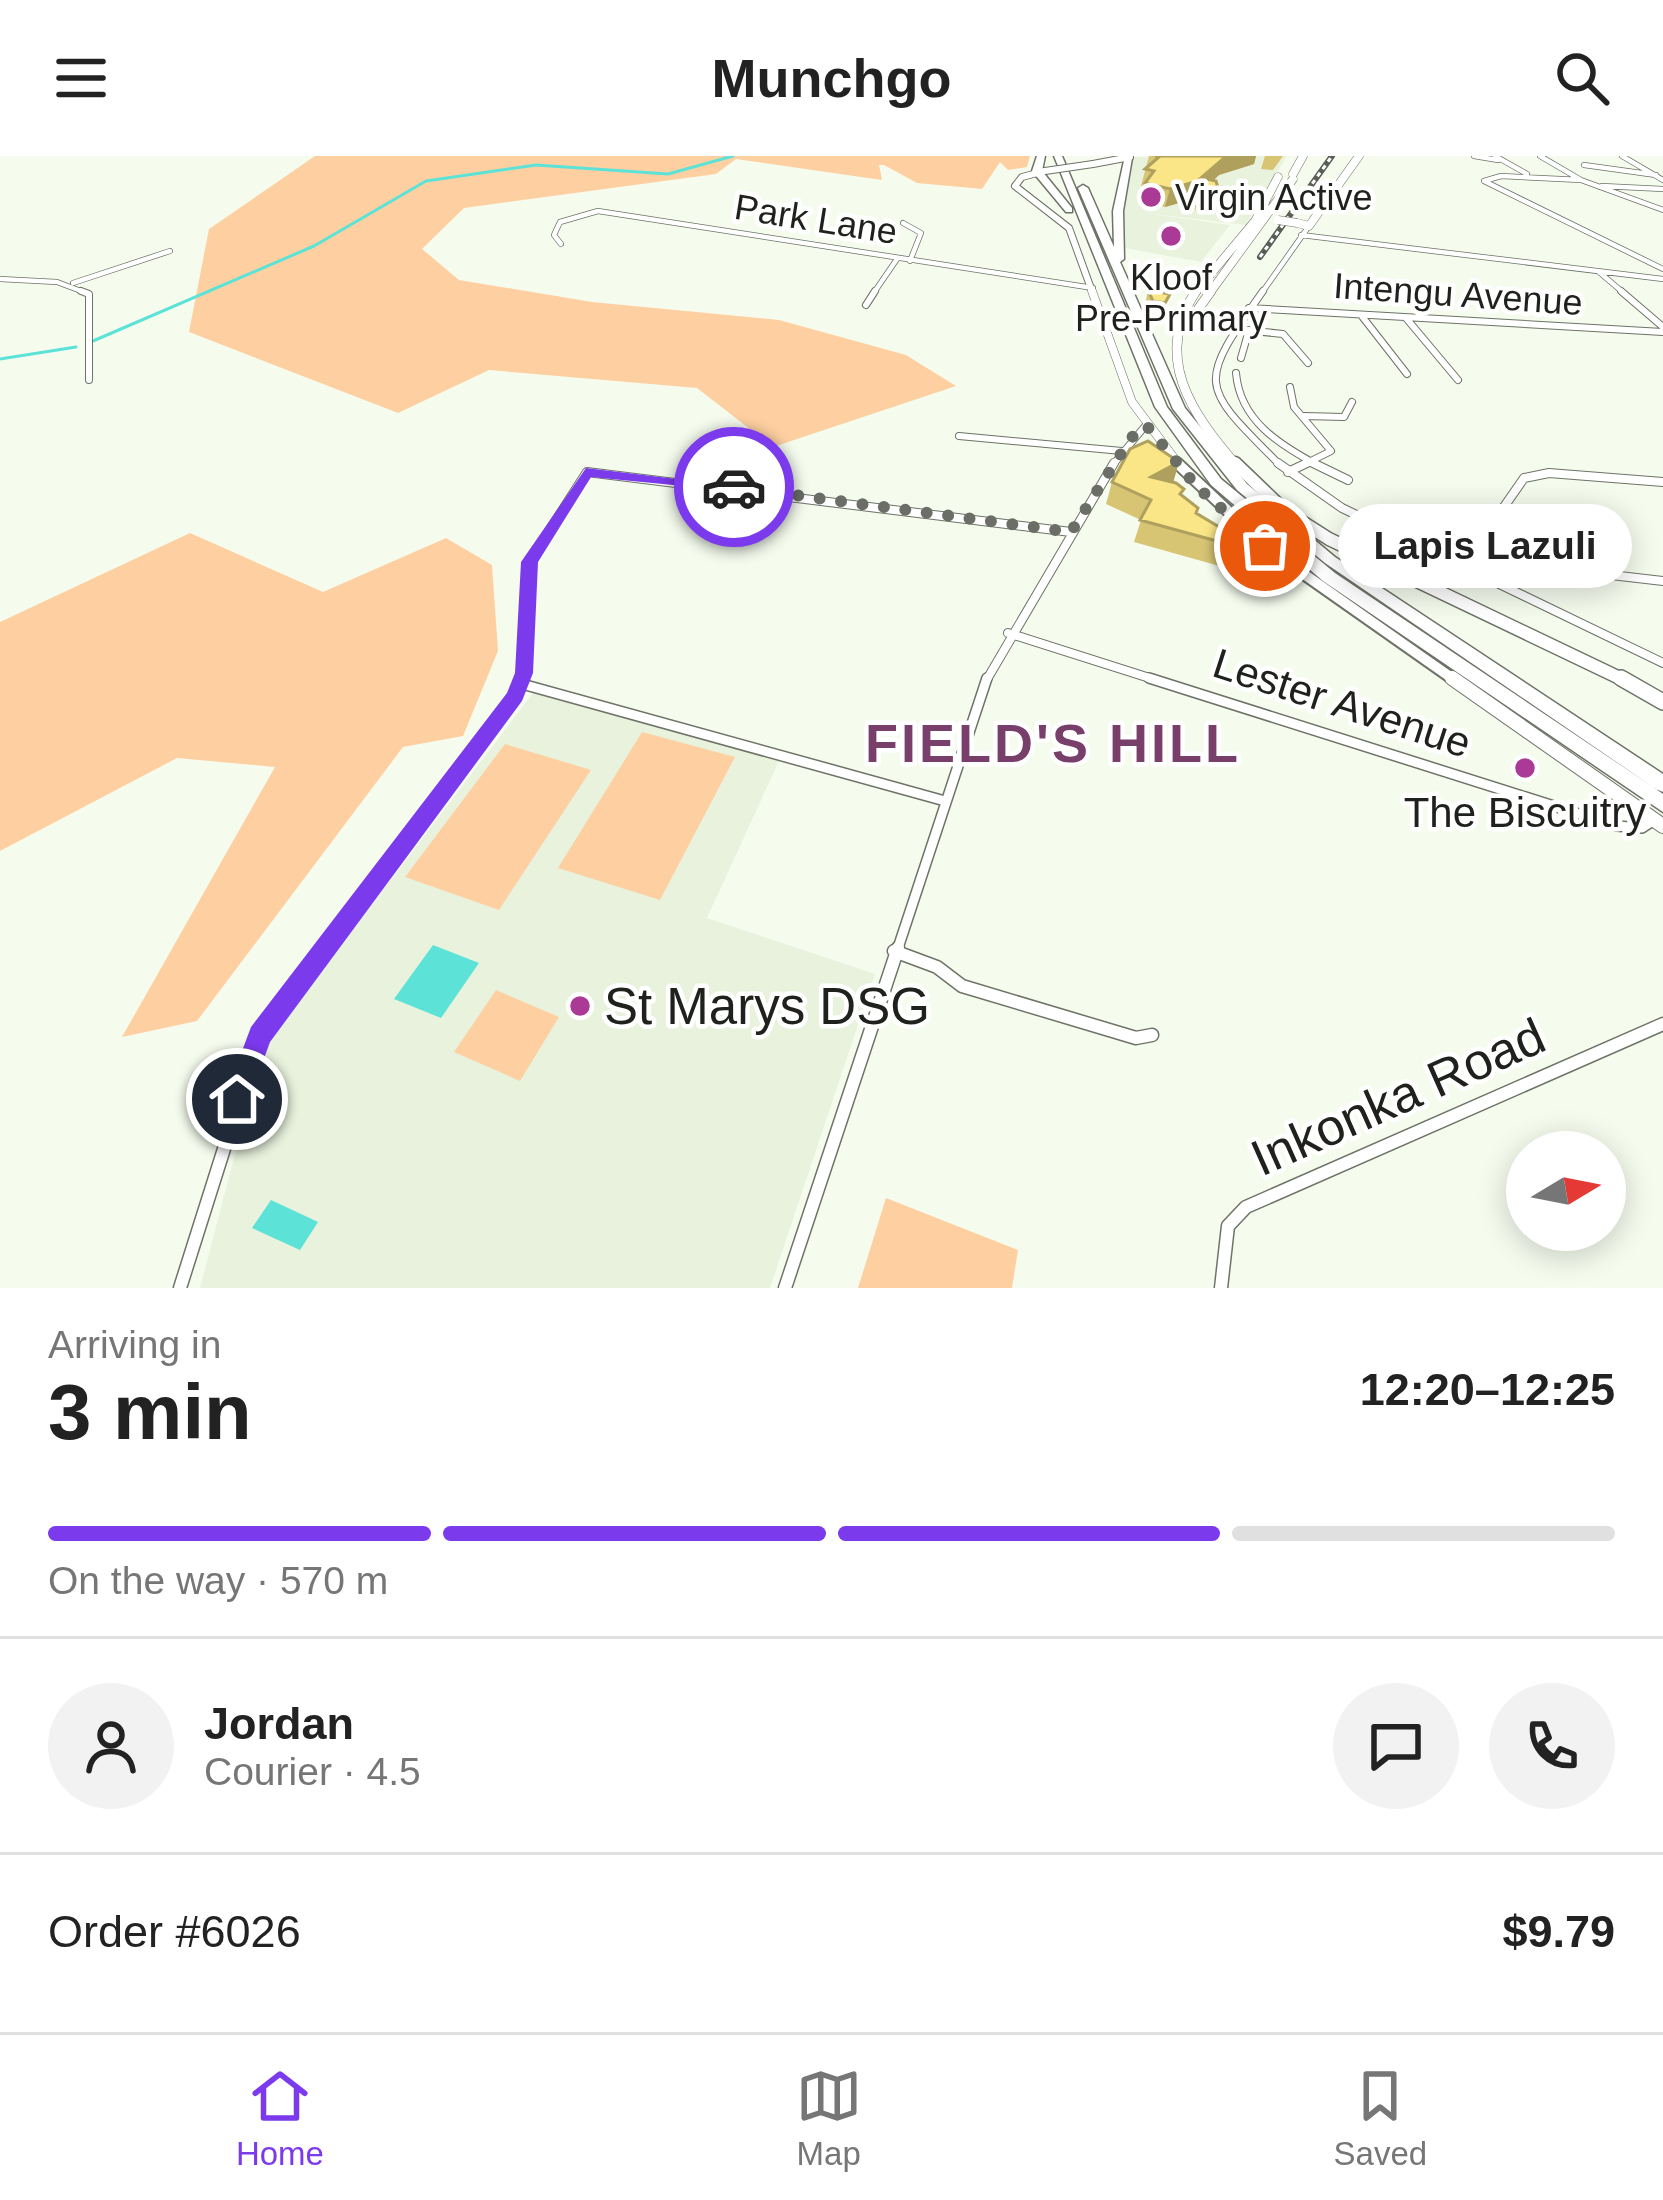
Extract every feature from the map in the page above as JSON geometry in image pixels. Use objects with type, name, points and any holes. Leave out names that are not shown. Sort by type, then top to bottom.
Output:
[{"type":"highway","points":[[1041,156],[1040,174],[1094,249]]},
{"type":"highway","points":[[1058,156],[1161,407],[1192,454],[1239,505],[1329,577],[1663,804]]},
{"type":"highway","points":[[1069,156],[1179,409],[1267,512],[1349,574],[1663,784]]},
{"type":"highway","points":[[1119,272],[1118,211],[1128,157]]},
{"type":"main road","points":[[1293,156],[1234,249],[1200,282],[1178,334],[1176,366],[1195,408],[1247,475],[1298,521],[1563,647],[1663,702]]},
{"type":"main road","points":[[1178,334],[1272,218],[1303,156]]},
{"type":"main road","points":[[1272,218],[1310,224],[1359,156]]},
{"type":"main road","points":[[1280,175],[1293,177]]},
{"type":"main road","points":[[1200,282],[1221,282]]},
{"type":"street","points":[[1474,156],[1503,161]]},
{"type":"street","points":[[1495,156],[1535,179]]},
{"type":"street","points":[[1540,156],[1596,186],[1663,189]]},
{"type":"street","points":[[1622,156],[1659,177]]},
{"type":"street","points":[[1128,157],[1017,180],[1016,189],[1065,223],[1132,402],[1146,425],[1198,488],[1293,567],[1659,823]]},
{"type":"street","points":[[1584,165],[1659,177]]},
{"type":"street","points":[[1581,180],[1501,176],[1484,181],[1663,269]]},
{"type":"street","points":[[1614,189],[1663,210]]},
{"type":"street","name":"Park Lane","points":[[561,244],[554,235],[560,222],[591,211],[1093,288]]},
{"type":"street","points":[[903,223],[920,233],[910,261]]},
{"type":"street","points":[[1310,224],[1234,328],[1215,364],[1216,394],[1288,472],[1342,508],[1465,563],[1663,663]]},
{"type":"street","points":[[1301,235],[1663,279]]},
{"type":"street","points":[[0,279],[68,284],[93,280],[170,251]]},
{"type":"street","points":[[866,305],[897,259]]},
{"type":"street","points":[[1599,272],[1663,330]]},
{"type":"street","points":[[68,284],[93,299],[84,357],[89,380]]},
{"type":"street","name":"Intengu Avenue","points":[[1249,308],[1663,330]]},
{"type":"street","points":[[1361,315],[1407,374]]},
{"type":"street","points":[[1406,317],[1458,380]]},
{"type":"street","points":[[1234,328],[1283,334],[1308,363]]},
{"type":"street","points":[[1241,358],[1249,330]]},
{"type":"street","points":[[1236,373],[1235,381],[1257,421],[1277,442],[1348,480]]},
{"type":"street","points":[[1288,472],[1331,451],[1294,406],[1290,387]]},
{"type":"street","points":[[1304,416],[1344,417],[1352,402]]},
{"type":"street","points":[[785,1288],[982,687],[1008,633],[1071,532],[1122,451],[1146,425]]},
{"type":"street","points":[[958,436],[1122,451]]},
{"type":"street","points":[[180,1288],[260,1035],[485,741],[522,684],[530,562],[586,472],[1071,532]]},
{"type":"street","points":[[1465,563],[1524,478],[1537,474],[1663,482]]},
{"type":"street","points":[[1479,542],[1526,565],[1663,581]]},
{"type":"street","name":"Lester Avenue","points":[[1008,633],[1617,826],[1642,828],[1659,823]]},
{"type":"street","points":[[522,684],[945,801]]},
{"type":"street","points":[[894,951],[937,967],[962,986],[1136,1038],[1152,1035]]},
{"type":"street","name":"Inkonka Road","points":[[1221,1288],[1228,1226],[1246,1207],[1663,1024]]},
{"type":"shaded area","points":[[315,156],[1030,156],[1027,167],[1008,170],[1000,162],[982,189],[917,183],[884,165],[879,165],[882,180],[736,159],[716,174],[464,208],[422,249],[459,280],[592,302],[779,320],[906,355],[956,386],[773,447],[697,388],[489,370],[398,413],[189,332],[209,229]]},
{"type":"shaded area","points":[[1287,156],[1246,225],[1144,213],[1230,225],[1201,262],[1119,247],[1126,165],[1133,157]]},
{"type":"shaded area","points":[[190,533],[323,592],[446,538],[492,565],[498,651],[463,736],[403,747],[197,1021],[122,1037],[275,767],[177,758],[0,851],[0,622]]},
{"type":"shaded area","name":"St Marys DSG","points":[[533,693],[779,761],[707,918],[875,974],[770,1288],[200,1288],[257,1070],[271,1037]]},
{"type":"shaded area","points":[[642,732],[735,757],[660,900],[558,868]]},
{"type":"shaded area","points":[[505,744],[591,770],[499,910],[405,877]]},
{"type":"shaded area","points":[[496,990],[559,1017],[520,1081],[454,1052]]},
{"type":"shaded area","points":[[886,1198],[1018,1250],[1012,1288],[858,1288]]},
{"type":"water","points":[[433,945],[479,963],[441,1018],[394,999]]},
{"type":"water","points":[[271,1200],[318,1222],[300,1250],[252,1228]]},
{"type":"building","points":[[1155,156],[1230,156],[1201,178],[1216,181],[1220,195],[1201,194],[1198,181],[1170,189],[1145,183],[1154,171],[1145,169],[1159,157]]},
{"type":"building","points":[[1148,290],[1170,294],[1165,303],[1153,301]]},
{"type":"building","points":[[1148,441],[1179,462],[1151,477],[1184,489],[1180,494],[1198,508],[1196,513],[1221,528],[1273,538],[1297,556],[1286,560],[1140,520],[1151,500],[1112,482],[1130,449]]},
{"type":"waterway","points":[[93,341],[314,246],[426,181],[536,165],[668,174],[733,156]]},
{"type":"waterway","points":[[0,359],[76,347]]},
{"type":"railway","points":[[1260,257],[1332,156]]},
{"type":"way so far","points":[[734,487],[1071,532],[1131,438],[1146,425],[1198,488],[1265,546]]},
{"type":"place","name":"Virgin Active","points":[[1151,197]]},
{"type":"place","name":"Kloof Pre-Primary","points":[[1171,236]]},
{"type":"place","name":"Lapis Lazuli","points":[[1265,546]]},
{"type":"place","name":"The Biscuitry","points":[[1525,768]]},
{"type":"place","name":"St Marys DSG","points":[[580,1006]]},
{"type":"district","name":"FIELD'S HILL","points":[[1053,743]]},
{"type":"route","points":[[237,1099],[260,1035],[485,741],[522,684],[530,562],[586,472],[604,470],[734,487]]}]
